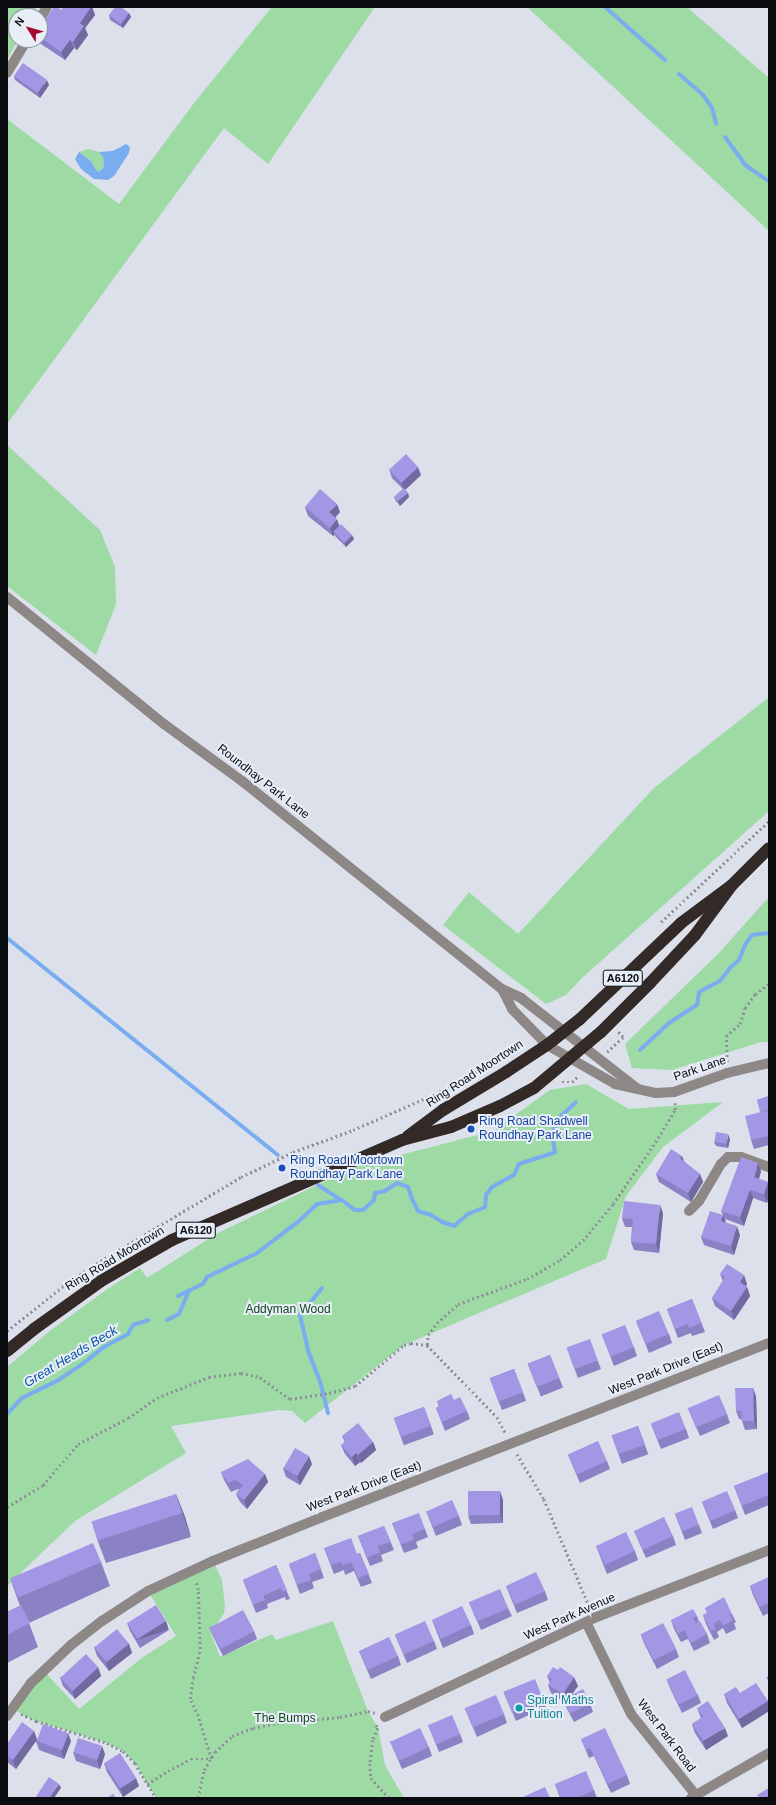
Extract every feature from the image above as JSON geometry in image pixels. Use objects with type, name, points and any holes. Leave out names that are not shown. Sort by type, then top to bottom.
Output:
[{"type":"highway","name":"A6120","points":[[570,1059],[650,983],[694,935],[732,885],[769,848]]},
{"type":"highway","name":"A6120","points":[[563,1032],[580,1020],[681,922],[732,885]]},
{"type":"highway","name":"Ring Road Moortown","points":[[402,1140],[443,1110],[506,1072],[547,1045],[563,1032]]},
{"type":"highway","name":"Ring Road Moortown","points":[[7,1351],[34,1329],[101,1281],[172,1240],[402,1140],[451,1127],[500,1106],[534,1088],[570,1059]]},
{"type":"street","points":[[7,73],[22,48]]},
{"type":"street","name":"Roundhay Park Lane","points":[[7,597],[164,724],[242,781],[502,989],[521,998],[583,1048]]},
{"type":"street","name":"Roundhay Park Lane","points":[[502,989],[512,1009],[547,1045],[570,1059]]},
{"type":"street","name":"Park Lane","points":[[583,1048],[638,1089]]},
{"type":"street","name":"Park Lane","points":[[570,1059],[615,1084],[656,1093],[674,1092],[727,1073],[769,1063]]},
{"type":"street","points":[[689,1211],[698,1201],[721,1164],[728,1157],[741,1157],[769,1167]]},
{"type":"street","name":"West Park Drive (East)","points":[[10,1712],[31,1683],[71,1646],[102,1621],[148,1591],[192,1571],[320,1518],[512,1445],[769,1343]]},
{"type":"street","name":"West Park Avenue","points":[[385,1717],[590,1620],[769,1550]]},
{"type":"street","name":"West Park Road","points":[[590,1620],[631,1714],[695,1797]]},
{"type":"street","points":[[695,1797],[769,1754]]},
{"type":"path","points":[[763,827],[769,821]]},
{"type":"path","points":[[727,1073],[726,1036],[740,1024],[745,1008],[755,994],[769,984]]},
{"type":"path","points":[[7,1331],[73,1279],[110,1255],[241,1177],[293,1152],[353,1130],[434,1094],[506,1055]]},
{"type":"path","points":[[427,1345],[428,1335],[437,1323],[458,1304],[528,1279],[560,1260],[586,1237],[634,1175],[672,1116],[675,1110],[674,1092]]},
{"type":"path","points":[[7,1507],[43,1485],[78,1444],[128,1418],[157,1398],[209,1377],[241,1373],[260,1377],[290,1399],[329,1393],[355,1386],[404,1345],[417,1343],[427,1345],[497,1417],[544,1499],[562,1537],[590,1620]]},
{"type":"path","points":[[192,1571],[198,1590],[200,1650],[193,1678],[190,1699],[198,1716],[211,1759]]},
{"type":"path","points":[[368,1711],[371,1717]]},
{"type":"path","points":[[198,1798],[204,1770],[215,1752],[232,1736],[254,1728],[277,1723],[340,1717],[368,1711],[385,1717],[373,1740],[370,1764],[371,1778],[389,1798]]},
{"type":"path","points":[[10,1712],[21,1714],[36,1721],[112,1745],[123,1751],[135,1763],[156,1798]]},
{"type":"path","points":[[374,1722],[378,1728]]},
{"type":"path","points":[[147,1784],[168,1771],[191,1760],[211,1759]]},
{"type":"green space","points":[[7,7],[37,7],[8,8],[8,48],[14,48],[7,60]]},
{"type":"green space","points":[[272,7],[375,7],[268,164],[224,128],[7,424],[7,119],[119,204],[194,103]]},
{"type":"green space","points":[[527,7],[687,7],[769,78],[769,231]]},
{"type":"green space","points":[[88,149],[99,152],[103,157],[104,167],[102,171],[99,172],[96,170],[91,161],[79,152]]},
{"type":"green space","points":[[7,445],[100,530],[115,567],[116,604],[96,655],[7,586]]},
{"type":"green space","points":[[769,697],[769,811],[583,977],[566,995],[546,1004],[443,925],[469,892],[518,934],[654,788]]},
{"type":"green space","points":[[769,897],[769,1042],[761,1042],[672,1070],[632,1068],[625,1044],[719,953]]},
{"type":"green space","name":"Addyman Wood","points":[[586,1084],[629,1109],[723,1102],[663,1147],[626,1196],[606,1259],[404,1345],[305,1423],[292,1411],[279,1410],[171,1426],[186,1453],[75,1521],[7,1586],[7,1367],[51,1330],[106,1290],[140,1268],[147,1278],[218,1233],[354,1167],[493,1131],[550,1090]]},
{"type":"green space","name":"The Bumps","points":[[213,1561],[222,1580],[225,1606],[224,1613],[211,1633],[220,1657],[272,1634],[276,1640],[333,1621],[368,1711],[378,1728],[385,1765],[404,1798],[156,1798],[135,1763],[123,1751],[107,1743],[36,1721],[21,1714],[13,1708],[44,1671],[79,1709],[143,1657],[176,1636],[148,1591]]},
{"type":"water","points":[[126,144],[130,147],[129,153],[114,176],[108,180],[94,179],[81,169],[75,159],[79,152],[91,161],[96,170],[99,172],[104,167],[103,157],[99,152],[113,151]]},
{"type":"building","points":[[54,7],[58,7],[61,10],[64,7],[91,7],[80,23],[84,26],[73,42],[70,40],[61,52],[48,43],[48,16]]},
{"type":"building","points":[[115,7],[121,7],[129,13],[121,24],[109,15]]},
{"type":"building","points":[[23,63],[47,80],[38,93],[14,76]]},
{"type":"building","points":[[406,454],[418,467],[401,483],[389,470]]},
{"type":"building","points":[[404,488],[408,493],[398,501],[394,497]]},
{"type":"building","points":[[320,489],[337,504],[329,512],[337,519],[330,528],[305,507]]},
{"type":"building","points":[[341,524],[352,535],[345,543],[333,532]]},
{"type":"building","points":[[769,1096],[769,1109],[760,1112],[757,1100]]},
{"type":"building","points":[[769,1110],[769,1136],[751,1140],[745,1116]]},
{"type":"building","points":[[716,1132],[728,1134],[726,1144],[714,1142]]},
{"type":"building","points":[[671,1149],[682,1156],[680,1158],[700,1174],[688,1193],[656,1174]]},
{"type":"building","points":[[741,1157],[758,1163],[754,1177],[768,1182],[764,1194],[750,1190],[740,1217],[721,1211]]},
{"type":"building","points":[[624,1201],[660,1205],[656,1244],[631,1242],[633,1219],[622,1218]]},
{"type":"building","points":[[710,1211],[723,1215],[721,1221],[737,1226],[731,1246],[701,1237]]},
{"type":"building","points":[[727,1264],[744,1275],[740,1282],[747,1287],[731,1311],[712,1298],[725,1277],[720,1274]]},
{"type":"building","points":[[692,1299],[701,1323],[689,1328],[688,1324],[675,1329],[667,1309]]},
{"type":"building","points":[[659,1311],[669,1334],[646,1344],[636,1321]]},
{"type":"building","points":[[625,1325],[634,1347],[611,1357],[602,1334]]},
{"type":"building","points":[[590,1339],[598,1361],[574,1369],[567,1348]]},
{"type":"building","points":[[550,1355],[559,1378],[537,1387],[528,1364]]},
{"type":"building","points":[[514,1369],[523,1392],[499,1402],[490,1378]]},
{"type":"building","points":[[735,1388],[753,1388],[754,1421],[742,1421],[741,1411],[736,1411]]},
{"type":"building","points":[[451,1394],[454,1400],[460,1397],[467,1411],[442,1422],[436,1408],[439,1406],[437,1401]]},
{"type":"building","points":[[719,1395],[727,1414],[696,1428],[688,1408]]},
{"type":"building","points":[[424,1407],[431,1426],[401,1437],[394,1418]]},
{"type":"building","points":[[679,1412],[686,1429],[658,1440],[651,1423]]},
{"type":"building","points":[[358,1423],[373,1442],[358,1455],[356,1453],[352,1457],[341,1445],[346,1441],[342,1436]]},
{"type":"building","points":[[638,1426],[645,1445],[619,1454],[612,1436]]},
{"type":"building","points":[[598,1441],[607,1461],[577,1475],[568,1454]]},
{"type":"building","points":[[295,1448],[309,1456],[297,1476],[284,1468]]},
{"type":"building","points":[[248,1459],[265,1474],[244,1500],[236,1494],[243,1485],[235,1480],[228,1483],[221,1472]]},
{"type":"building","points":[[769,1472],[769,1495],[742,1506],[734,1486]]},
{"type":"building","points":[[468,1491],[500,1491],[500,1515],[468,1515]]},
{"type":"building","points":[[727,1491],[735,1510],[710,1521],[702,1502]]},
{"type":"building","points":[[176,1494],[182,1513],[98,1541],[91,1522]]},
{"type":"building","points":[[452,1500],[459,1516],[433,1527],[426,1511]]},
{"type":"building","points":[[692,1507],[699,1525],[682,1531],[675,1513]]},
{"type":"building","points":[[419,1513],[425,1529],[412,1534],[414,1539],[401,1545],[392,1523]]},
{"type":"building","points":[[664,1517],[673,1536],[643,1550],[634,1531]]},
{"type":"building","points":[[384,1526],[391,1542],[378,1546],[380,1552],[367,1558],[358,1536]]},
{"type":"building","points":[[626,1532],[635,1551],[605,1565],[596,1546]]},
{"type":"building","points":[[351,1538],[357,1554],[360,1553],[369,1574],[358,1578],[351,1562],[342,1566],[341,1562],[331,1565],[324,1548]]},
{"type":"building","points":[[93,1543],[101,1562],[18,1597],[10,1578]]},
{"type":"building","points":[[315,1553],[321,1569],[309,1574],[311,1580],[297,1585],[289,1564]]},
{"type":"building","points":[[276,1565],[287,1590],[283,1592],[281,1588],[263,1596],[265,1600],[253,1605],[243,1580]]},
{"type":"building","points":[[536,1572],[545,1591],[515,1605],[506,1586]]},
{"type":"building","points":[[769,1577],[769,1603],[760,1607],[750,1586]]},
{"type":"building","points":[[500,1589],[508,1608],[477,1622],[469,1602]]},
{"type":"building","points":[[724,1597],[732,1614],[730,1615],[733,1620],[723,1626],[720,1620],[713,1624],[716,1629],[711,1631],[703,1615],[707,1613],[705,1608]]},
{"type":"building","points":[[21,1605],[30,1623],[7,1635],[7,1612]]},
{"type":"building","points":[[156,1605],[166,1621],[137,1639],[127,1623]]},
{"type":"building","points":[[462,1606],[471,1625],[441,1639],[432,1620]]},
{"type":"building","points":[[693,1609],[697,1616],[693,1618],[696,1623],[700,1621],[707,1634],[691,1643],[684,1630],[678,1634],[671,1620]]},
{"type":"building","points":[[243,1610],[254,1631],[221,1649],[209,1628]]},
{"type":"building","points":[[425,1621],[434,1641],[404,1655],[395,1634]]},
{"type":"building","points":[[663,1623],[676,1649],[654,1660],[641,1634]]},
{"type":"building","points":[[117,1629],[129,1644],[106,1662],[94,1647]]},
{"type":"building","points":[[389,1637],[398,1656],[368,1670],[359,1651]]},
{"type":"building","points":[[86,1654],[98,1667],[73,1691],[60,1678]]},
{"type":"building","points":[[553,1667],[558,1670],[560,1667],[574,1677],[563,1694],[548,1685],[552,1679],[547,1676]]},
{"type":"building","points":[[685,1670],[698,1695],[679,1704],[666,1680]]},
{"type":"building","points":[[535,1679],[543,1699],[512,1712],[503,1692]]},
{"type":"building","points":[[756,1683],[768,1701],[739,1719],[724,1694],[736,1687],[740,1693]]},
{"type":"building","points":[[583,1689],[590,1703],[570,1714],[563,1699]]},
{"type":"building","points":[[496,1695],[504,1714],[473,1728],[465,1708]]},
{"type":"building","points":[[708,1701],[725,1728],[703,1741],[692,1724],[703,1717],[697,1708]]},
{"type":"building","points":[[452,1715],[460,1734],[436,1744],[428,1725]]},
{"type":"building","points":[[22,1722],[34,1731],[13,1760],[7,1756],[7,1744]]},
{"type":"building","points":[[43,1724],[68,1733],[62,1750],[37,1741]]},
{"type":"building","points":[[420,1728],[429,1747],[399,1761],[390,1742]]},
{"type":"building","points":[[605,1728],[627,1775],[608,1784],[590,1748],[586,1750],[581,1739]]},
{"type":"building","points":[[78,1738],[102,1746],[97,1760],[73,1752]]},
{"type":"building","points":[[120,1753],[136,1778],[120,1789],[104,1763]]},
{"type":"building","points":[[586,1771],[594,1790],[577,1798],[561,1798],[555,1784]]},
{"type":"building","points":[[49,1777],[59,1784],[49,1798],[35,1798]]},
{"type":"building","points":[[545,1787],[550,1798],[521,1798]]},
{"type":"building","points":[[769,1788],[769,1798],[759,1798],[757,1795]]},
{"type":"building","points":[[113,1794],[116,1798],[107,1798]]},
{"type":"waterway","points":[[605,7],[665,60]]},
{"type":"waterway","points":[[679,74],[703,95],[712,108],[716,123]]},
{"type":"waterway","points":[[725,137],[745,165],[769,181]]},
{"type":"waterway","name":"Great Heads Beck","points":[[640,1050],[669,1023],[697,1005],[699,992],[720,981],[731,967],[739,960],[745,945],[752,935],[769,933]]},
{"type":"waterway","points":[[7,938],[278,1155]]},
{"type":"waterway","name":"Great Heads Beck","points":[[178,1296],[203,1284],[207,1277],[257,1253],[299,1221],[317,1204],[342,1200],[355,1210],[363,1210],[374,1200],[375,1193],[385,1191],[397,1183],[408,1187],[418,1211],[431,1215],[442,1222],[454,1226],[468,1214],[485,1207],[486,1195],[492,1187],[514,1175],[519,1164],[555,1152],[552,1133],[559,1118],[576,1102]]},
{"type":"waterway","points":[[318,1185],[341,1200]]},
{"type":"waterway","name":"Great Heads Beck","points":[[322,1288],[300,1315],[309,1353],[321,1385],[328,1413]]},
{"type":"waterway","name":"Great Heads Beck","points":[[167,1320],[179,1314],[189,1291]]},
{"type":"waterway","name":"Great Heads Beck","points":[[7,1414],[22,1398],[57,1381],[104,1347],[128,1334],[133,1325],[148,1320]]},
{"type":"place","name":"Ring Road Shadwell Roundhay Park Lane","points":[[471,1129]]},
{"type":"place","name":"Ring Road Moortown Roundhay Park Lane","points":[[282,1168]]},
{"type":"place","name":"Spiral Maths Tuition","points":[[519,1708]]}]
